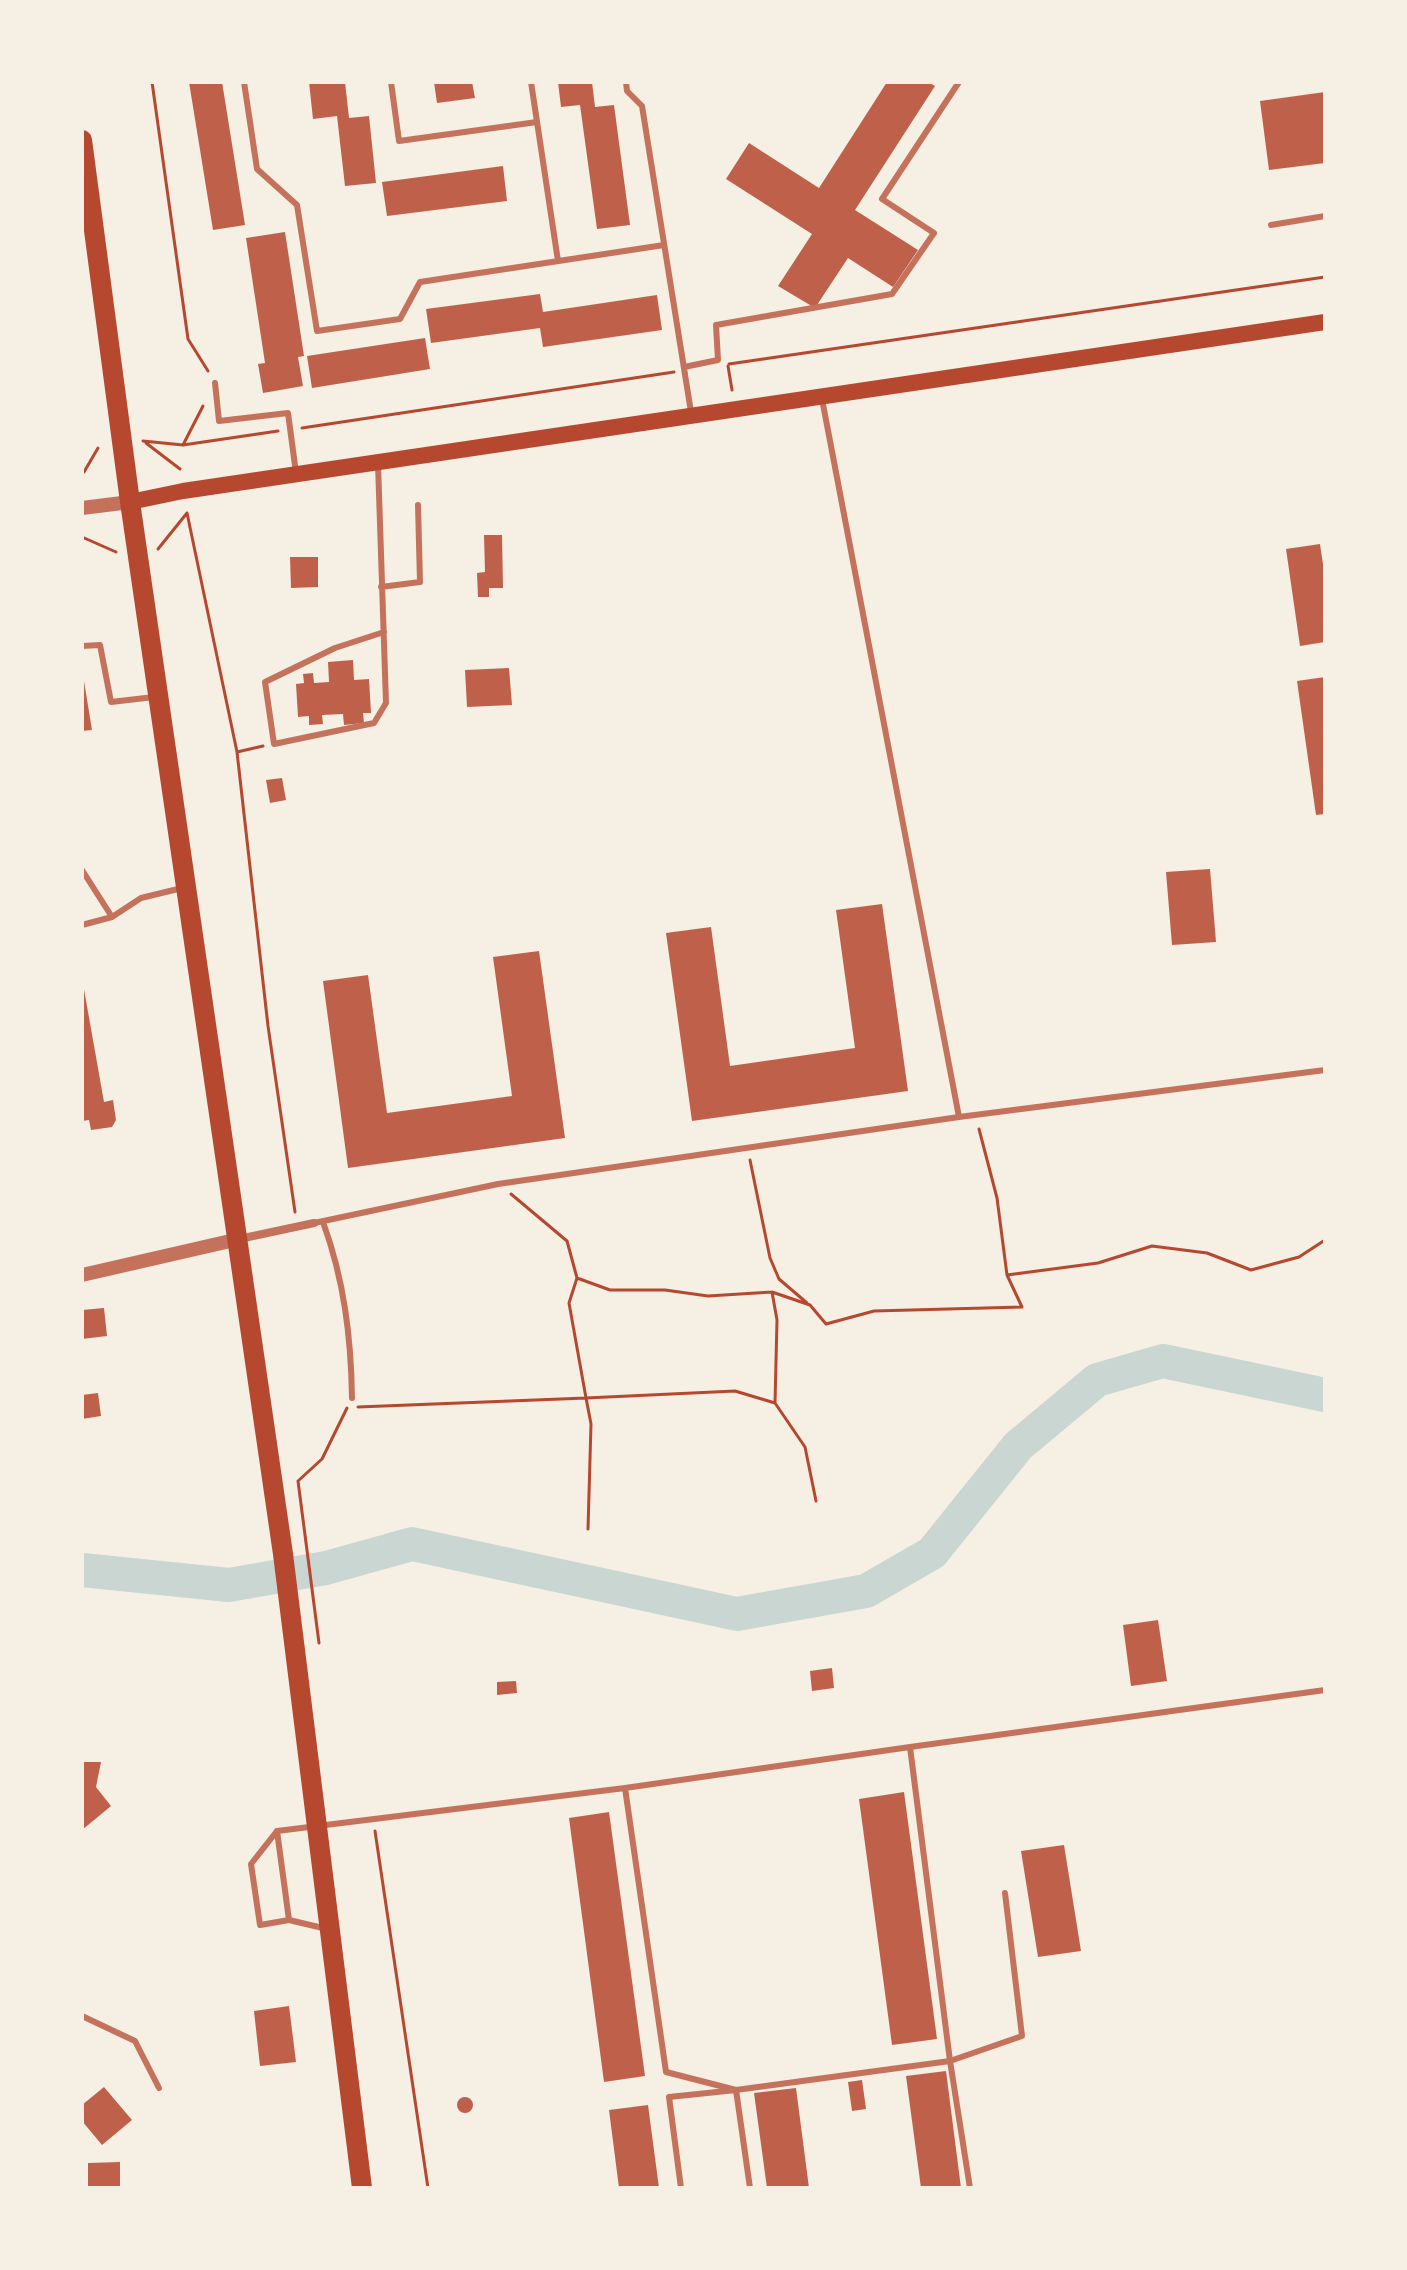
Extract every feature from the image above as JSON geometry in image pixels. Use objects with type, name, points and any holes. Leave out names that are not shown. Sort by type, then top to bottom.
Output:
[{"type":"main road","points":[[82,140],[130,502],[283,1554],[362,2188]]},
{"type":"main road","points":[[130,502],[1325,322]]},
{"type":"street","points":[[82,508],[130,502]]},
{"type":"street","points":[[82,1275],[318,1223]]},
{"type":"lane","points":[[244,82],[257,169],[297,205],[317,331],[400,319],[420,282],[664,245]]},
{"type":"lane","points":[[391,82],[399,141],[537,122]]},
{"type":"lane","points":[[531,82],[558,261]]},
{"type":"lane","points":[[626,82],[627,91],[642,106],[692,418]]},
{"type":"lane","points":[[684,369],[718,360],[716,325],[892,294],[934,233],[882,199],[959,82]]},
{"type":"lane","points":[[1271,225],[1325,216]]},
{"type":"lane","points":[[215,383],[219,421],[288,413],[296,476]]},
{"type":"lane","points":[[822,399],[959,1117]]},
{"type":"lane","points":[[378,463],[381,587],[384,632],[386,703],[374,723],[274,744],[265,682],[335,648],[384,632]]},
{"type":"lane","points":[[381,587],[420,582],[418,505]]},
{"type":"lane","points":[[82,646],[100,645],[111,702],[158,696]]},
{"type":"lane","points":[[82,870],[112,917]]},
{"type":"lane","points":[[82,925],[112,917],[141,898],[186,887]]},
{"type":"lane","points":[[352,1398],[351,1336],[337,1261],[318,1223],[498,1184],[959,1117],[1325,1070]]},
{"type":"lane","points":[[330,1930],[289,1920],[260,1925],[251,1864],[277,1831],[625,1788],[1325,1690]]},
{"type":"lane","points":[[910,1747],[950,2061],[970,2188]]},
{"type":"lane","points":[[625,1788],[666,2072],[736,2090]]},
{"type":"lane","points":[[277,1831],[289,1920]]},
{"type":"lane","points":[[681,2188],[669,2097],[950,2061],[1022,2036],[1005,1893]]},
{"type":"lane","points":[[82,2016],[135,2041],[159,2088]]},
{"type":"lane","points":[[736,2090],[750,2188]]},
{"type":"path","points":[[152,82],[188,339],[215,383],[183,445]]},
{"type":"path","points":[[732,390],[728,364],[1325,277]]},
{"type":"path","points":[[180,469],[143,441],[183,445],[684,369]]},
{"type":"path","points":[[83,473],[98,448]]},
{"type":"path","points":[[82,458],[83,473]]},
{"type":"path","points":[[158,549],[187,513],[237,752],[268,1026],[297,1226]]},
{"type":"path","points":[[82,537],[116,552]]},
{"type":"path","points":[[237,752],[274,744]]},
{"type":"path","points":[[748,1148],[770,1258],[779,1279],[810,1305],[826,1324],[874,1311],[1022,1307],[1007,1275],[997,1198],[975,1116]]},
{"type":"path","points":[[498,1184],[567,1241],[577,1278],[569,1303],[591,1424],[588,1529]]},
{"type":"path","points":[[1007,1275],[1098,1263],[1152,1246],[1207,1253],[1251,1270],[1299,1257],[1325,1240]]},
{"type":"path","points":[[577,1278],[610,1290],[665,1290],[708,1296],[772,1292],[810,1305]]},
{"type":"path","points":[[772,1292],[777,1320],[775,1403],[805,1447],[816,1501]]},
{"type":"path","points":[[352,1398],[356,1407],[364,1409],[735,1391],[775,1403]]},
{"type":"path","points":[[319,1643],[298,1481],[322,1459],[352,1398]]},
{"type":"path","points":[[374,1819],[428,2188]]},
{"type":"building","points":[[189,82],[222,82],[245,225],[213,230]]},
{"type":"building","points":[[309,82],[345,82],[349,118],[369,116],[376,183],[345,186],[337,116],[313,119]]},
{"type":"building","points":[[434,82],[472,82],[475,98],[437,103]]},
{"type":"building","points":[[558,82],[592,82],[595,107],[614,105],[630,225],[597,229],[580,105],[561,107]]},
{"type":"building","points":[[887,82],[928,82],[935,86],[855,210],[918,250],[893,287],[848,258],[815,308],[778,286],[812,234],[726,179],[749,143],[819,188]]},
{"type":"building","points":[[1325,92],[1325,163],[1269,170],[1260,101]]},
{"type":"building","points":[[503,166],[507,201],[387,216],[382,182]]},
{"type":"building","points":[[285,232],[304,356],[298,357],[303,386],[263,393],[258,364],[265,363],[246,238]]},
{"type":"building","points":[[540,294],[543,312],[657,295],[662,330],[543,347],[540,328],[431,343],[426,309]]},
{"type":"building","points":[[425,338],[430,369],[312,388],[307,356]]},
{"type":"building","points":[[484,535],[502,535],[503,588],[489,588],[489,597],[478,597],[477,573],[485,572]]},
{"type":"building","points":[[1320,544],[1325,578],[1325,642],[1300,646],[1286,549]]},
{"type":"building","points":[[290,557],[318,557],[318,587],[291,588]]},
{"type":"building","points":[[353,660],[354,680],[369,679],[371,713],[363,713],[364,723],[344,725],[343,714],[322,715],[323,724],[309,725],[309,716],[298,717],[296,684],[304,683],[303,674],[313,673],[314,683],[329,682],[328,662]]},
{"type":"building","points":[[509,668],[512,705],[467,707],[465,670]]},
{"type":"building","points":[[82,669],[92,730],[82,731]]},
{"type":"building","points":[[1325,677],[1325,814],[1316,815],[1297,681]]},
{"type":"building","points":[[282,778],[286,800],[270,803],[266,780]]},
{"type":"building","points":[[1210,869],[1216,942],[1172,945],[1166,872]]},
{"type":"building","points":[[882,904],[908,1091],[692,1121],[666,933],[711,927],[730,1066],[855,1048],[836,910]]},
{"type":"building","points":[[539,951],[565,1138],[348,1168],[323,981],[368,975],[387,1113],[512,1096],[493,957]]},
{"type":"building","points":[[82,978],[104,1102],[113,1100],[116,1120],[112,1127],[91,1130],[89,1120],[82,1121]]},
{"type":"building","points":[[104,1308],[107,1336],[82,1339],[82,1310]]},
{"type":"building","points":[[98,1393],[101,1416],[82,1419],[82,1395]]},
{"type":"building","points":[[1158,1620],[1167,1681],[1131,1686],[1123,1625]]},
{"type":"building","points":[[832,1668],[834,1688],[812,1691],[810,1671]]},
{"type":"building","points":[[516,1681],[517,1693],[497,1695],[497,1682]]},
{"type":"building","points":[[82,1762],[101,1762],[96,1787],[111,1806],[82,1830]]},
{"type":"building","points":[[904,1792],[937,2039],[892,2045],[859,1799]]},
{"type":"building","points":[[609,1812],[645,2076],[604,2082],[569,1818]]},
{"type":"building","points":[[1064,1845],[1081,1951],[1038,1957],[1021,1851]]},
{"type":"building","points":[[289,2006],[296,2062],[260,2066],[254,2011]]},
{"type":"building","points":[[946,2071],[961,2188],[921,2188],[906,2076]]},
{"type":"building","points":[[862,2080],[866,2109],[852,2111],[848,2082]]},
{"type":"building","points":[[104,2087],[132,2120],[102,2145],[82,2121],[82,2105]]},
{"type":"building","points":[[796,2088],[809,2188],[767,2188],[754,2093]]},
{"type":"building","points":[[465,2097],[471,2099],[471,2111],[465,2113],[459,2111],[457,2105],[459,2099]]},
{"type":"building","points":[[648,2105],[659,2188],[619,2188],[609,2110]]},
{"type":"building","points":[[120,2162],[120,2188],[88,2188],[88,2163]]},
{"type":"waterway","points":[[82,1570],[229,1585],[326,1568],[412,1544],[737,1614],[866,1591],[932,1553],[1018,1446],[1097,1380],[1163,1361],[1325,1395]]}]
